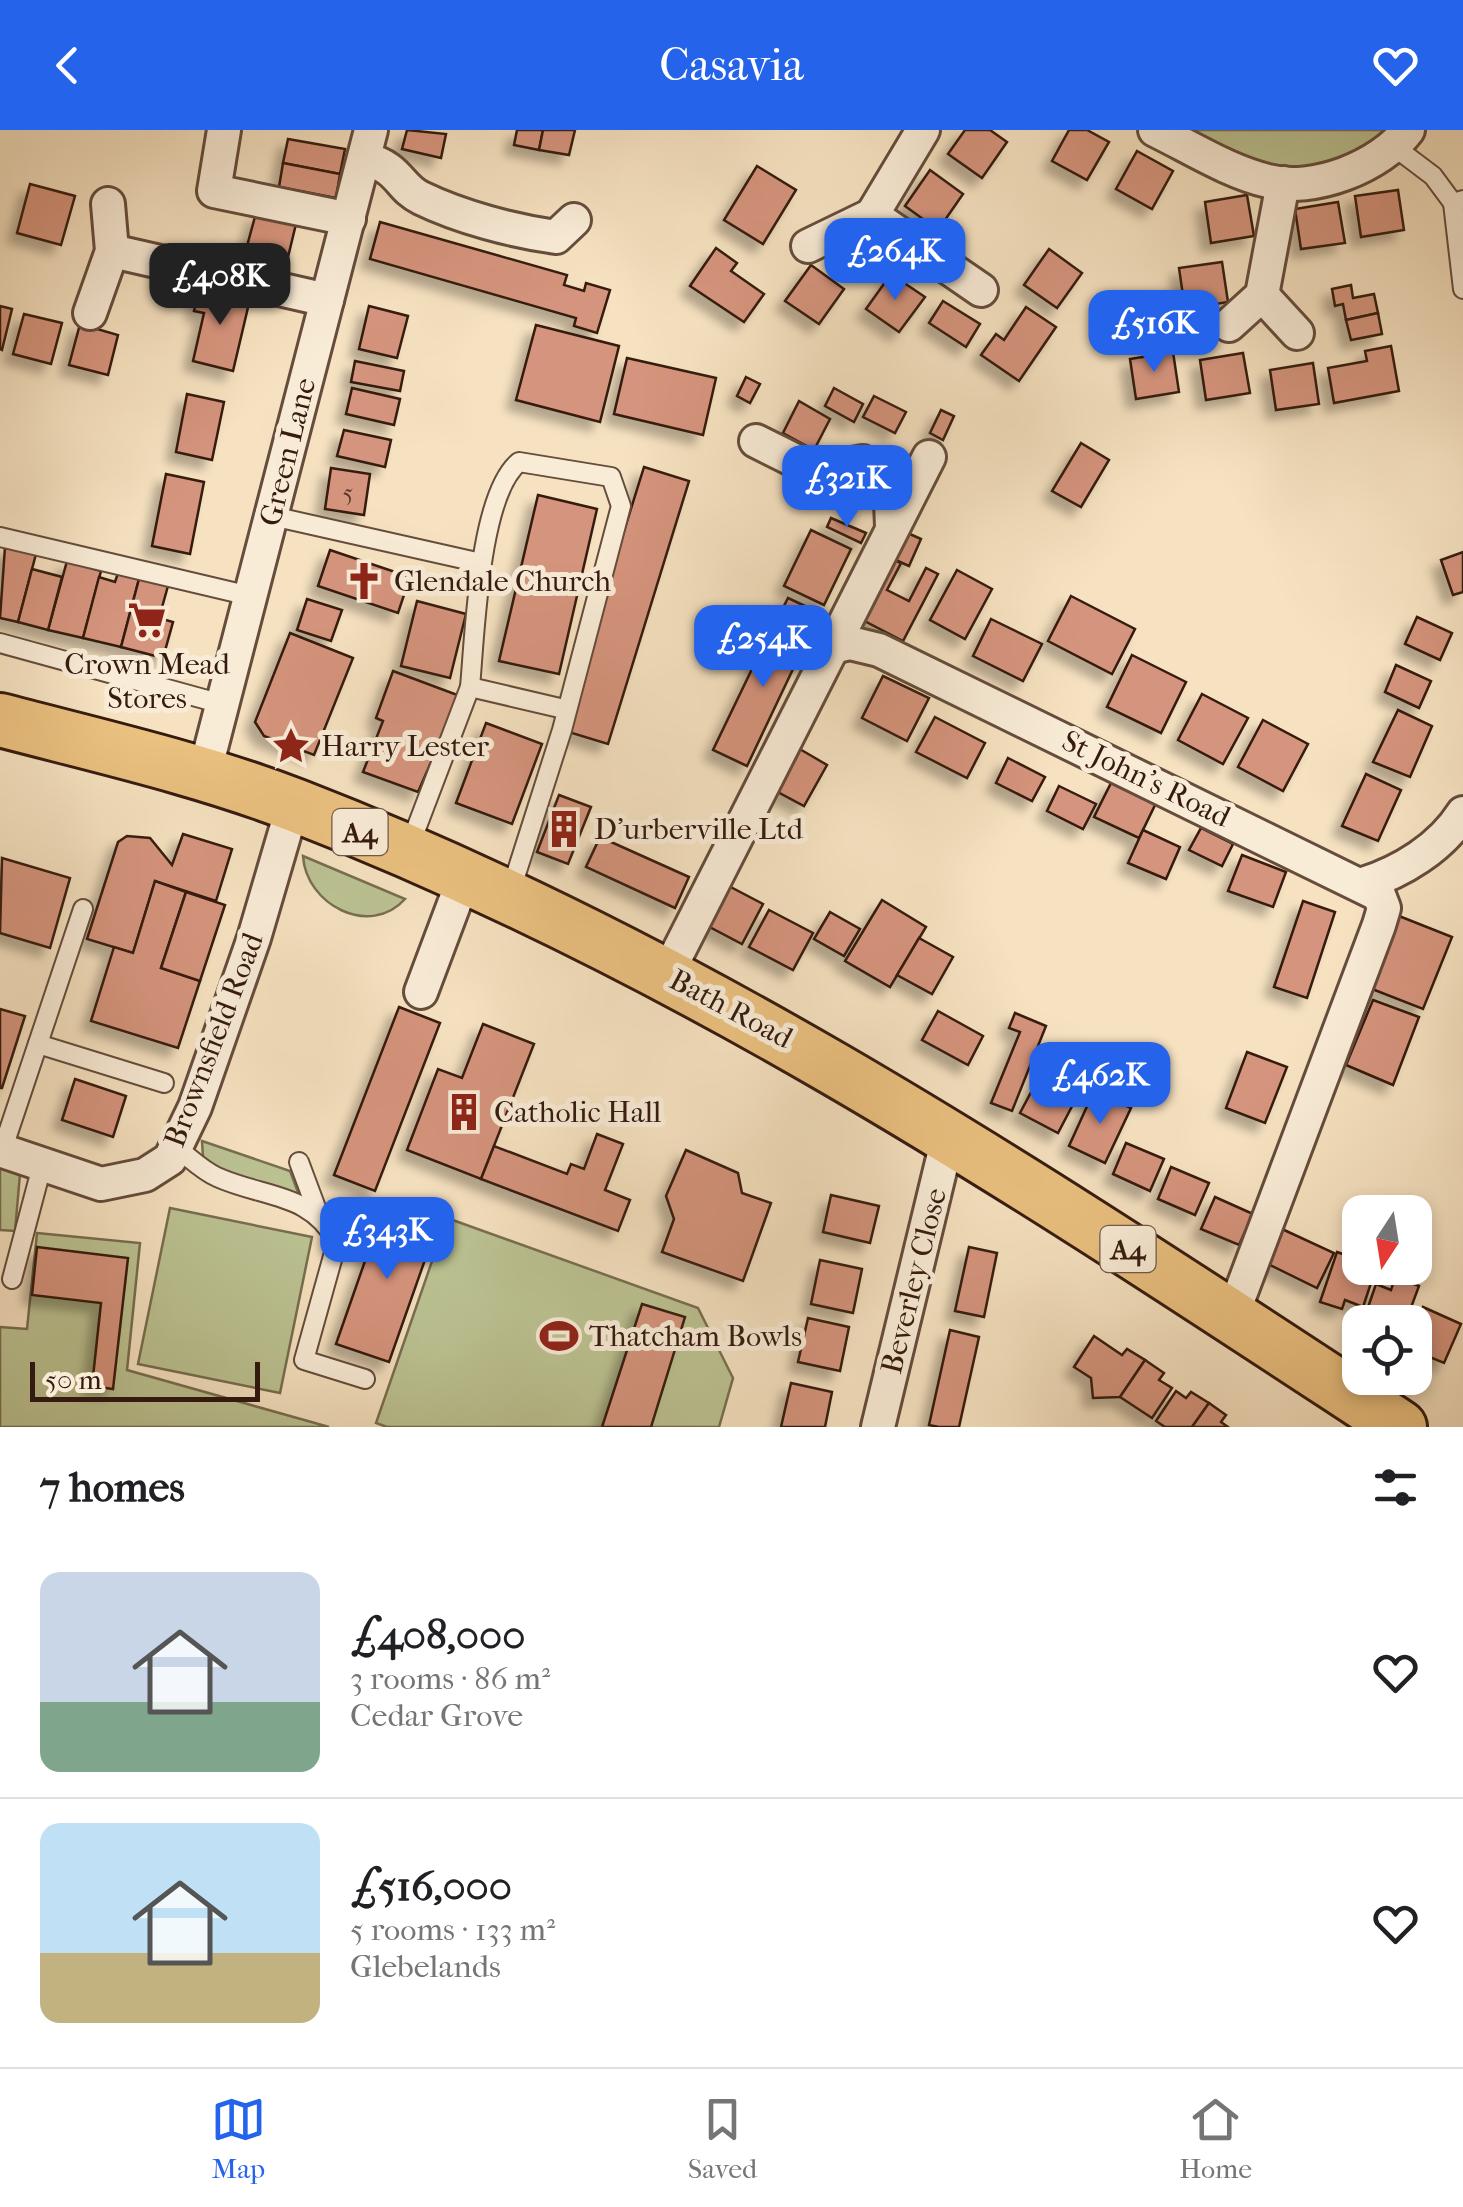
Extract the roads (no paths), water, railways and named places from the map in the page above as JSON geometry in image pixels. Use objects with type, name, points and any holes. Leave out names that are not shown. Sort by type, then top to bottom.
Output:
[{"type":"main road","name":"Bath Road","points":[[0,720],[204,775],[293,804],[487,885],[667,974],[855,1077],[1400,1427]]},
{"type":"street","points":[[224,130],[214,191],[349,218]]},
{"type":"street","points":[[808,246],[872,214],[923,130]]},
{"type":"street","points":[[1154,130],[1267,181],[1283,183],[1348,172],[1400,138]]},
{"type":"street","points":[[368,145],[415,196],[519,230],[556,237],[574,220]]},
{"type":"street","name":"Green Lane","points":[[204,775],[368,145]]},
{"type":"street","points":[[1230,325],[1262,295],[1283,183]]},
{"type":"street","points":[[90,312],[112,251],[108,204]]},
{"type":"street","points":[[872,214],[981,290]]},
{"type":"street","points":[[112,251],[327,300]]},
{"type":"street","points":[[1262,295],[1298,333]]},
{"type":"street","points":[[756,440],[816,470],[862,462],[876,468],[891,502],[892,526]]},
{"type":"street","points":[[667,974],[928,457]]},
{"type":"street","name":"St John's Road","points":[[833,647],[850,643],[879,650],[1362,884]]},
{"type":"street","name":"Brownsfield Road","points":[[1,1151],[80,1180],[124,1182],[159,1168],[178,1150],[254,938],[293,804]]},
{"type":"street","points":[[1362,884],[1389,875],[1436,844],[1463,813]]},
{"type":"street","points":[[1232,1316],[1379,925],[1384,908],[1379,895],[1362,884]]},
{"type":"street","points":[[421,992],[487,885]]},
{"type":"street","name":"Beverley Close","points":[[878,1427],[943,1158],[953,1138]]},
{"type":"lane","points":[[1400,138],[1458,201],[1463,289]]},
{"type":"lane","points":[[408,850],[470,687],[481,562],[504,474],[520,462],[611,477],[621,506],[564,710],[562,730],[487,885]]},
{"type":"lane","points":[[272,516],[481,562]]},
{"type":"lane","points":[[0,537],[250,596]]},
{"type":"lane","points":[[0,642],[222,704]]},
{"type":"lane","points":[[470,687],[564,710]]},
{"type":"lane","points":[[1,1151],[83,909]]},
{"type":"lane","points":[[38,1044],[164,1083]]},
{"type":"lane","points":[[178,1150],[214,1176],[318,1213]]},
{"type":"lane","points":[[299,1162],[318,1213],[338,1242],[304,1360],[365,1378]]},
{"type":"lane","points":[[12,1279],[42,1166]]},
{"type":"place","name":"Glendale Church","points":[[364,581]]},
{"type":"place","name":"Crown Mead Stores","points":[[147,620]]},
{"type":"place","name":"Harry Lester","points":[[291,746]]},
{"type":"place","name":"D'urberville Ltd","points":[[564,829]]},
{"type":"place","name":"Catholic Hall","points":[[464,1112]]},
{"type":"place","name":"Thatcham Bowls","points":[[559,1336]]}]
